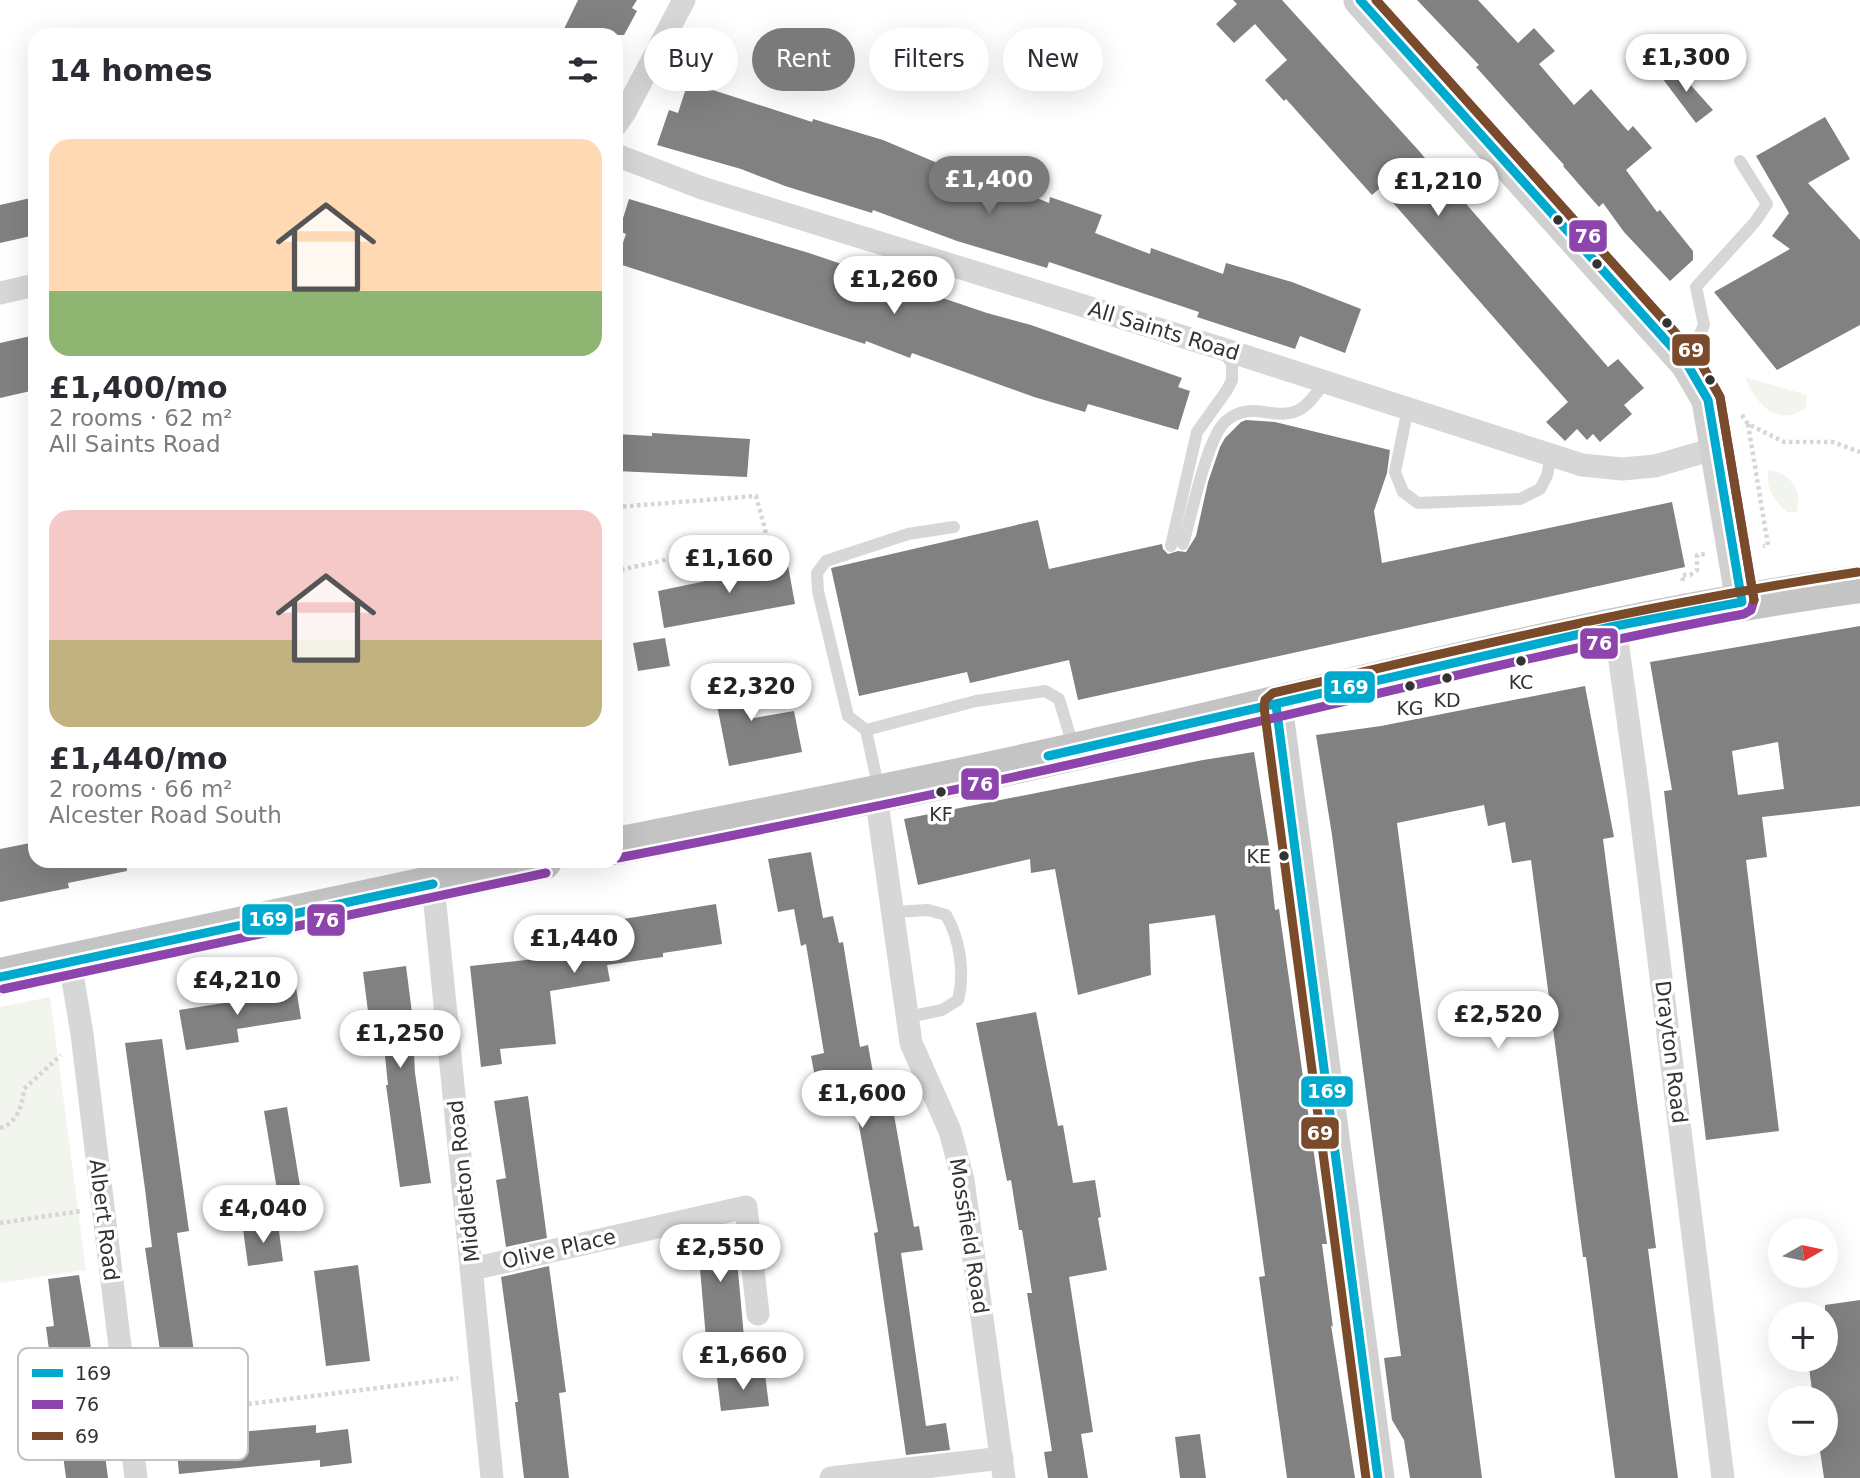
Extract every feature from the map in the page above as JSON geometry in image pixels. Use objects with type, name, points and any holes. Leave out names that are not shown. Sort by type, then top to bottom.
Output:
[{"type":"highway","points":[[623,845],[878,794],[1075,751],[1615,626],[1742,602],[1860,584]]},
{"type":"highway","points":[[0,977],[510,868]]},
{"type":"main road","points":[[1360,0],[1687,364],[1708,400],[1742,602]]},
{"type":"main road","points":[[1276,705],[1378,1478]]},
{"type":"street","points":[[623,116],[684,0]]},
{"type":"street","name":"All Saints Road","points":[[623,158],[702,188],[1223,349],[1582,465],[1622,469],[1655,466],[1717,448]]},
{"type":"street","points":[[0,293],[28,287]]},
{"type":"street","name":"Drayton Road","points":[[1615,626],[1723,1478]]},
{"type":"street","name":"Mossfield Road","points":[[878,794],[911,1043],[950,1131],[963,1180],[1003,1468]]},
{"type":"street","name":"Middleton Road","points":[[433,884],[492,1478]]},
{"type":"street","name":"Albert Road","points":[[70,962],[82,1034],[120,1348]]},
{"type":"street","name":"Olive Place","points":[[472,1269],[746,1207],[758,1314]]},
{"type":"street","name":"Albert Road","points":[[134,1460],[136,1478]]},
{"type":"street","points":[[831,1478],[1003,1468]]},
{"type":"lane","points":[[1687,364],[1704,325],[1696,287],[1755,222],[1767,204],[1740,161]]},
{"type":"lane","points":[[1223,349],[1232,364],[1232,380],[1197,432],[1177,545],[1216,434],[1224,422],[1238,413],[1251,410],[1283,413],[1299,410],[1314,397],[1325,382]]},
{"type":"lane","points":[[1408,408],[1395,472],[1403,492],[1418,503],[1520,499],[1540,489],[1547,476],[1551,455]]},
{"type":"lane","points":[[878,794],[866,730],[848,716],[818,591],[817,573],[826,561],[908,534],[954,527]]},
{"type":"lane","points":[[866,730],[976,701],[1045,691],[1059,699],[1075,751]]},
{"type":"lane","points":[[893,912],[928,910],[946,915],[955,931],[961,970],[962,983],[958,1000],[942,1010],[908,1017]]},
{"type":"path","points":[[1736,407],[1748,424],[1784,442],[1833,442],[1860,452]]},
{"type":"path","points":[[623,506],[757,496],[767,537],[623,569]]},
{"type":"path","points":[[0,1128],[6,1126],[22,1110],[24,1089],[82,1034]]},
{"type":"path","points":[[0,1223],[103,1207]]},
{"type":"path","points":[[248,1404],[481,1375]]},
{"type":"shaded area","points":[[1745,377],[1807,395],[1806,408],[1795,414],[1785,415],[1768,410],[1755,396]]},
{"type":"shaded area","points":[[1768,470],[1782,474],[1794,485],[1798,496],[1797,512],[1787,512],[1774,498],[1769,489]]},
{"type":"shaded area","points":[[50,997],[86,1270],[0,1283],[0,1007]]},
{"type":"building","points":[[578,0],[637,0],[632,8],[637,11],[624,35],[623,28],[564,28]]},
{"type":"building","points":[[1233,0],[1282,0],[1420,152],[1459,200],[1461,198],[1608,367],[1618,359],[1644,388],[1624,405],[1632,414],[1600,442],[1593,434],[1587,440],[1577,429],[1565,441],[1546,422],[1568,402],[1380,188],[1372,195],[1286,99],[1284,101],[1265,80],[1287,60],[1255,24],[1234,43],[1216,24],[1237,4]]},
{"type":"building","points":[[1417,0],[1478,0],[1518,43],[1534,28],[1555,51],[1539,64],[1574,105],[1591,89],[1628,131],[1633,126],[1652,148],[1626,170],[1657,212],[1660,210],[1693,251],[1693,260],[1670,281],[1624,232],[1603,203],[1599,207],[1476,67],[1479,65]]},
{"type":"building","points":[[1671,63],[1713,110],[1696,123],[1659,74]]},
{"type":"building","points":[[685,91],[716,91],[812,122],[813,119],[883,140],[961,173],[1005,185],[1049,203],[1050,197],[1102,215],[1095,233],[1150,254],[1151,248],[1223,274],[1226,263],[1292,282],[1361,309],[1345,353],[1300,336],[1295,349],[1197,317],[1199,312],[1049,262],[1047,268],[957,241],[873,210],[872,213],[785,186],[741,169],[657,145],[669,110],[678,113]]},
{"type":"building","points":[[1825,117],[1850,159],[1808,183],[1860,240],[1860,325],[1777,370],[1714,292],[1790,249],[1772,236],[1789,213],[1756,156]]},
{"type":"building","points":[[28,199],[28,237],[0,243],[0,205]]},
{"type":"building","points":[[629,199],[809,253],[987,313],[1031,325],[1182,378],[1178,387],[1190,391],[1178,430],[1088,404],[1085,412],[1034,397],[912,353],[910,358],[866,341],[865,344],[623,265],[623,243],[626,234],[623,233],[623,218]]},
{"type":"building","points":[[28,337],[28,392],[0,398],[0,343]]},
{"type":"building","points":[[1246,420],[1275,422],[1390,450],[1387,473],[1374,511],[1382,563],[1672,502],[1685,567],[1078,700],[1069,660],[970,683],[967,672],[859,696],[831,568],[1038,520],[1049,569],[1162,544],[1168,554],[1186,552],[1196,536],[1208,482],[1220,447],[1225,438]]},
{"type":"building","points":[[652,433],[750,439],[747,477],[623,471],[623,434],[652,436]]},
{"type":"building","points":[[787,560],[795,604],[664,628],[658,591],[725,577],[724,571]]},
{"type":"building","points":[[1860,626],[1860,806],[1762,817],[1767,857],[1746,860],[1779,1131],[1706,1140],[1664,791],[1672,790],[1650,662]],"holes":[[[1778,742],[1784,789],[1738,795],[1732,751]]]},
{"type":"building","points":[[665,638],[670,666],[638,671],[633,643]]},
{"type":"building","points":[[745,668],[754,718],[794,711],[802,752],[729,766],[711,675]]},
{"type":"building","points":[[1585,686],[1614,837],[1603,839],[1656,1248],[1648,1249],[1678,1478],[1615,1478],[1531,860],[1512,863],[1505,822],[1488,826],[1484,805],[1397,823],[1482,1478],[1410,1478],[1404,1440],[1392,1420],[1384,1358],[1401,1356],[1332,835],[1316,735],[1381,726]]},
{"type":"building","points":[[1254,752],[1272,864],[1275,910],[1279,909],[1327,1244],[1322,1244],[1333,1327],[1331,1325],[1355,1478],[1287,1478],[1259,1277],[1265,1276],[1215,915],[1149,924],[1151,975],[1078,995],[1055,869],[1031,873],[1030,859],[918,885],[904,819]]},
{"type":"building","points":[[28,843],[28,868],[127,868],[127,871],[68,883],[69,888],[0,902],[0,849]]},
{"type":"building","points":[[811,852],[823,918],[833,916],[839,943],[843,942],[860,1047],[868,1045],[878,1100],[891,1098],[914,1227],[919,1226],[923,1250],[901,1253],[926,1426],[946,1423],[950,1450],[906,1455],[874,1233],[878,1232],[853,1092],[819,1099],[811,1056],[824,1053],[806,944],[801,946],[794,909],[778,912],[768,859]]},
{"type":"building","points":[[716,904],[722,944],[663,953],[663,957],[607,965],[610,981],[550,991],[556,1044],[500,1049],[502,1064],[481,1067],[470,966],[553,957],[552,947],[613,936],[611,921]]},
{"type":"building","points":[[406,966],[415,1073],[431,1183],[400,1187],[386,1085],[381,1017],[369,1019],[363,972]]},
{"type":"building","points":[[296,987],[301,1019],[237,1029],[239,1042],[186,1050],[179,1010],[250,999],[249,993]]},
{"type":"building","points":[[1036,1012],[1058,1126],[1063,1125],[1073,1183],[1095,1180],[1107,1270],[1069,1277],[1093,1432],[1081,1434],[1088,1478],[1048,1478],[1044,1452],[1052,1451],[1027,1293],[1032,1293],[1022,1230],[1019,1230],[1011,1180],[1007,1181],[976,1023]]},
{"type":"building","points":[[162,1039],[189,1231],[177,1233],[193,1348],[160,1348],[145,1248],[152,1247],[125,1043]]},
{"type":"building","points":[[528,1096],[547,1238],[506,1247],[496,1180],[506,1178],[494,1101]]},
{"type":"building","points":[[287,1107],[303,1204],[280,1208],[264,1111]]},
{"type":"building","points":[[278,1224],[283,1261],[248,1266],[243,1229]]},
{"type":"building","points":[[734,1227],[744,1337],[706,1339],[697,1233]]},
{"type":"building","points":[[358,1265],[370,1361],[326,1366],[314,1271]]},
{"type":"building","points":[[549,1266],[566,1392],[559,1393],[569,1478],[524,1478],[515,1402],[518,1402],[501,1277]]},
{"type":"building","points":[[79,1275],[91,1348],[49,1348],[46,1327],[54,1326],[48,1279]]},
{"type":"building","points":[[1860,1300],[1860,1478],[1824,1478],[1821,1456],[1838,1456],[1838,1386],[1811,1386],[1810,1372],[1838,1372],[1838,1303]]},
{"type":"building","points":[[765,1374],[769,1406],[721,1411],[717,1378]]},
{"type":"building","points":[[316,1425],[316,1433],[348,1429],[352,1463],[320,1467],[320,1460],[179,1474],[178,1460],[248,1460],[248,1431]]},
{"type":"building","points":[[1200,1434],[1206,1478],[1180,1478],[1175,1437]]},
{"type":"building","points":[[64,1460],[106,1460],[108,1478],[66,1478]]},
{"type":"transit line","name":"169","points":[[1048,756],[1615,626],[1742,602],[1708,400],[1687,364],[1360,0]]},
{"type":"transit line","name":"76","points":[[623,857],[1023,775],[1523,660],[1744,614],[1751,610],[1754,600],[1720,397],[1698,358],[1376,0]]},
{"type":"transit line","name":"69","points":[[1376,0],[1698,358],[1720,397],[1754,600]]},
{"type":"transit line","name":"69","points":[[1366,1478],[1265,700],[1273,693],[1564,626],[1858,572]]},
{"type":"transit line","name":"169","points":[[1276,705],[1378,1478]]},
{"type":"transit line","name":"76","points":[[3,989],[546,873]]},
{"type":"transit line","name":"169","points":[[0,977],[433,884]]},
{"type":"place","name":"KC","points":[[1521,661]]},
{"type":"place","name":"KD","points":[[1447,678]]},
{"type":"place","name":"KG","points":[[1410,686]]},
{"type":"place","name":"KF","points":[[941,792]]},
{"type":"place","name":"KE","points":[[1284,856]]}]
